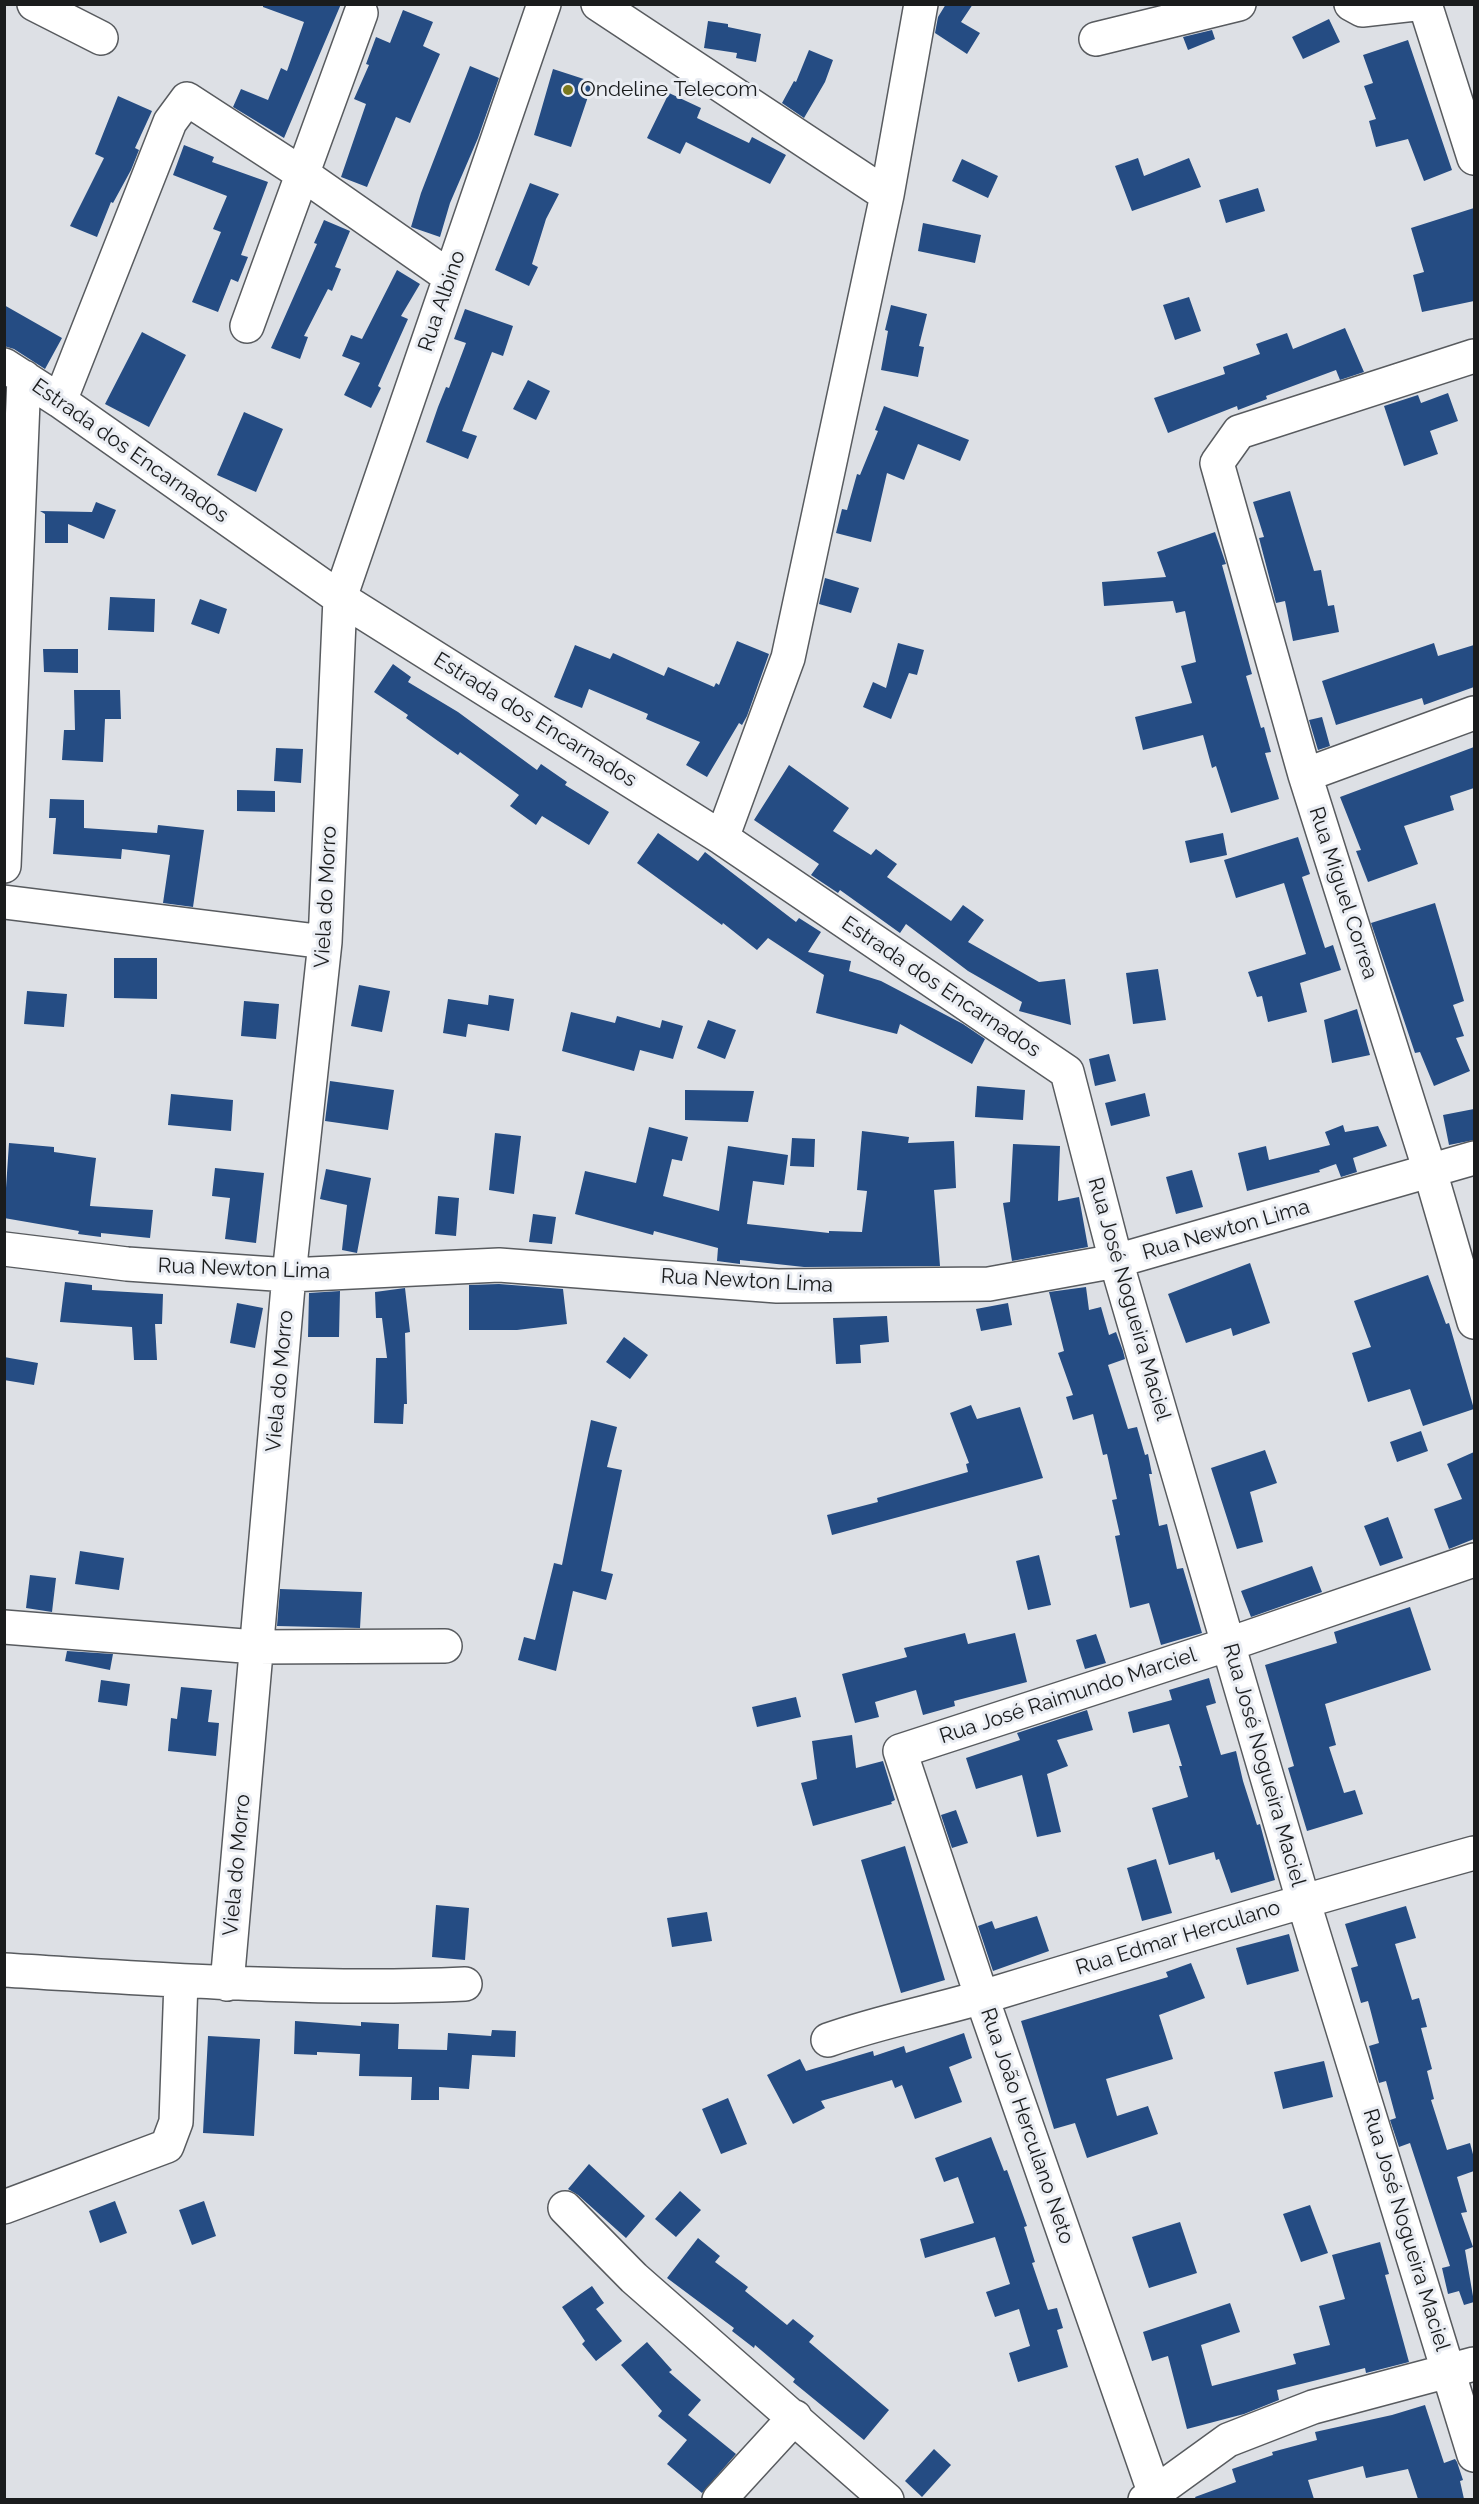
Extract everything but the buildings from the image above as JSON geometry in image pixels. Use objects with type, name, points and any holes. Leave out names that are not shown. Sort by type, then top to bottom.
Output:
[{"type":"street","points":[[34,4],[101,38]]},
{"type":"street","name":"Rua Albino","points":[[340,598],[544,4]]},
{"type":"street","points":[[598,4],[887,195]]},
{"type":"street","points":[[722,838],[788,658],[887,195],[921,4]]},
{"type":"street","points":[[1096,39],[1239,4]]},
{"type":"street","points":[[1351,4],[1362,10],[1415,4]]},
{"type":"street","points":[[1425,4],[1474,158]]},
{"type":"street","points":[[248,326],[361,13]]},
{"type":"street","points":[[60,400],[170,122],[187,99],[304,175],[450,277]]},
{"type":"street","name":"Rua Miguel Correa","points":[[1474,356],[1239,432],[1217,463],[1305,776],[1430,1171],[1474,1322]]},
{"type":"street","points":[[4,866],[14,371]]},
{"type":"street","name":"Estrada dos Encarnados","points":[[14,371],[60,400],[340,598],[722,838],[1066,1072]]},
{"type":"street","name":"Viela do Morro","points":[[227,1984],[289,1275],[325,942],[340,598]]},
{"type":"street","points":[[1305,776],[1474,713]]},
{"type":"street","points":[[4,902],[325,942]]},
{"type":"street","name":"Rua José Nogueira Maciel","points":[[1066,1072],[1116,1261],[1304,1900],[1462,2368],[1474,2455]]},
{"type":"street","name":"Rua Newton Lima","points":[[4,1249],[127,1264],[289,1275],[499,1265],[777,1286],[989,1284],[1116,1261],[1474,1158]]},
{"type":"street","name":"Rua José Raimundo Marciel","points":[[900,1751],[1229,1644],[1474,1560]]},
{"type":"street","points":[[4,1627],[256,1647],[445,1646]]},
{"type":"street","name":"Rua João Herculano Neto","points":[[900,1751],[1152,2497]]},
{"type":"street","name":"Rua Edmar Herculano","points":[[828,2040],[873,2024],[982,1998],[1304,1900],[1474,1852]]},
{"type":"street","points":[[4,1970],[227,1984],[382,1988],[465,1984]]},
{"type":"street","points":[[4,2207],[167,2146],[176,2122],[181,1981]]},
{"type":"street","points":[[565,2208],[634,2278],[888,2499]]},
{"type":"street","points":[[1152,2497],[1228,2440],[1313,2407],[1462,2368]]},
{"type":"street","points":[[719,2499],[795,2417]]},
{"type":"place","name":"Ondeline Telecom","points":[[568,90]]}]
